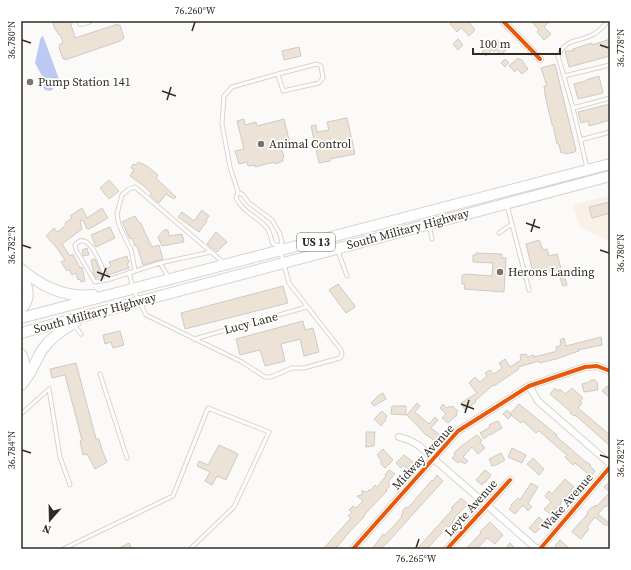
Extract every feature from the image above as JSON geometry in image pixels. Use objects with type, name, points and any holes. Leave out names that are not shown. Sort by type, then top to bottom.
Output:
[{"type":"main road","name":"South Military Highway","points":[[21,318],[227,265],[279,249],[610,164]]},
{"type":"main road","name":"South Military Highway","points":[[21,333],[610,176]]},
{"type":"main road","points":[[21,269],[44,286],[55,291],[69,294],[85,296],[133,289]]},
{"type":"main road","points":[[21,278],[25,281],[28,294],[27,300],[21,309]]},
{"type":"main road","points":[[21,385],[32,371],[42,351],[49,342],[58,334],[86,316]]},
{"type":"main road","points":[[21,354],[24,363],[24,370],[21,376]]},
{"type":"street","points":[[81,21],[82,23],[88,21]]},
{"type":"street","points":[[503,21],[540,59]]},
{"type":"street","name":"Midway Avenue","points":[[353,549],[458,431],[529,386],[586,368],[597,366],[606,368],[610,371]]},
{"type":"street","points":[[529,386],[538,401],[610,466]]},
{"type":"street","points":[[399,437],[418,445],[538,549]]},
{"type":"street","name":"Wake Avenue","points":[[538,549],[610,466]]},
{"type":"street","name":"Leyte Avenue","points":[[447,549],[510,480]]},
{"type":"lane","points":[[587,170],[573,108],[558,56],[561,48],[566,44],[593,34],[608,21]]},
{"type":"lane","points":[[278,74],[283,91],[319,83],[323,78],[321,66],[317,64],[278,74],[232,86],[224,96],[222,124],[230,167],[238,192],[249,203],[272,220],[280,234],[282,243],[279,249]]},
{"type":"lane","points":[[564,76],[610,64]]},
{"type":"lane","points":[[573,108],[610,98]]},
{"type":"lane","points":[[580,140],[610,132]]},
{"type":"lane","points":[[135,270],[131,250],[119,225],[117,214],[122,195],[129,189],[135,187],[227,265]]},
{"type":"lane","points":[[129,272],[133,289],[146,315],[242,362],[265,377],[270,377],[292,368],[304,368],[340,358],[342,354],[341,350],[289,283],[279,249],[273,244],[267,228],[239,204],[236,198],[238,192]]},
{"type":"lane","points":[[506,204],[529,290]]},
{"type":"lane","points":[[428,224],[432,239]]},
{"type":"lane","points":[[499,233],[512,224]]},
{"type":"lane","points":[[107,280],[88,242],[82,240],[78,241],[75,245],[76,250],[95,282],[107,280],[160,263],[210,252]]},
{"type":"lane","points":[[337,248],[347,276]]},
{"type":"lane","points":[[160,263],[170,279]]},
{"type":"lane","name":"Lucy Lane","points":[[194,338],[308,307]]},
{"type":"lane","points":[[73,324],[81,334]]},
{"type":"lane","points":[[100,374],[127,458]]},
{"type":"lane","points":[[21,414],[49,389],[60,457],[70,485]]},
{"type":"lane","points":[[63,549],[173,496],[208,408],[269,432],[234,507],[190,549]]},
{"type":"shaded area","points":[[610,195],[610,242],[580,227],[573,205]]},
{"type":"water","points":[[43,36],[59,79],[51,91],[45,90],[42,86],[44,80],[35,63],[40,40]]},
{"type":"building","points":[[52,21],[70,21],[75,38],[118,24],[118,26],[120,25],[124,38],[120,41],[65,60],[65,58],[63,59],[59,47],[60,44],[63,43],[60,34],[59,35],[55,29]]},
{"type":"building","points":[[453,21],[468,21],[475,30],[469,36],[461,28],[457,32],[450,24]]},
{"type":"building","points":[[531,21],[550,21],[544,27],[551,34],[544,40],[537,32],[539,30]]},
{"type":"building","points":[[458,39],[463,45],[458,50],[453,44]]},
{"type":"building","points":[[496,39],[506,50],[501,55],[496,50],[494,52],[492,50],[486,56],[482,52]]},
{"type":"building","points":[[610,39],[610,56],[569,67],[565,51],[573,51],[573,49]]},
{"type":"building","points":[[299,47],[301,56],[284,60],[282,51]]},
{"type":"building","points":[[518,58],[520,60],[521,59],[528,69],[522,74],[517,69],[515,72],[509,66]]},
{"type":"building","points":[[505,59],[509,63],[505,67],[501,63]]},
{"type":"building","points":[[555,64],[576,150],[575,152],[565,154],[564,152],[561,153],[559,144],[557,144],[545,95],[544,86],[547,86],[541,68]]},
{"type":"building","points":[[599,76],[603,93],[578,99],[574,84]]},
{"type":"building","points":[[610,104],[610,120],[589,126],[588,121],[581,123],[578,112]]},
{"type":"building","points":[[347,118],[355,154],[330,159],[330,161],[319,163],[311,126],[316,125],[317,132],[329,130],[327,122]]},
{"type":"building","name":"Animal Control","points":[[244,119],[245,125],[256,122],[257,126],[284,119],[289,140],[280,142],[284,158],[282,159],[283,161],[275,164],[274,162],[255,167],[255,165],[248,166],[247,162],[239,164],[235,151],[244,149],[237,121]]},
{"type":"building","points":[[138,162],[147,166],[158,175],[156,178],[176,197],[174,199],[166,194],[159,203],[150,195],[151,193],[144,186],[130,176],[134,169],[131,168],[133,164],[136,165]]},
{"type":"building","points":[[109,180],[119,191],[109,199],[100,188]]},
{"type":"building","points":[[610,202],[610,213],[592,218],[589,207]]},
{"type":"building","points":[[82,208],[87,218],[102,208],[108,218],[89,229],[87,229],[83,220],[80,221],[82,229],[62,244],[70,256],[73,254],[80,268],[82,267],[85,281],[81,282],[80,279],[78,280],[76,273],[72,275],[69,269],[67,271],[61,262],[65,260],[46,236],[54,228],[57,232],[66,225],[65,223],[72,218],[70,216]]},
{"type":"building","points":[[202,210],[209,216],[199,232],[178,217],[182,212],[194,221]]},
{"type":"building","points":[[135,216],[139,223],[140,222],[152,247],[159,245],[163,259],[143,265],[137,246],[135,246],[132,238],[130,239],[122,222]]},
{"type":"building","points":[[110,227],[115,238],[96,247],[91,235]]},
{"type":"building","points":[[164,230],[168,230],[169,236],[182,234],[184,242],[162,246],[158,237]]},
{"type":"building","points":[[216,232],[227,242],[217,252],[207,244]]},
{"type":"building","points":[[539,240],[543,250],[547,249],[549,256],[557,254],[562,272],[552,276],[550,270],[536,274],[535,272],[533,273],[526,244]]},
{"type":"building","points":[[87,248],[89,255],[83,256],[82,250]]},
{"type":"building","name":"Herons Landing","points":[[476,253],[502,254],[502,258],[506,258],[504,292],[464,289],[465,284],[462,284],[462,275],[492,276],[493,263],[473,262],[473,255],[476,255]]},
{"type":"building","points":[[127,256],[129,268],[108,275],[106,269],[111,266],[109,262]]},
{"type":"building","points":[[95,259],[102,276],[96,278],[91,260]]},
{"type":"building","points":[[565,277],[567,285],[563,286],[560,278]]},
{"type":"building","points":[[338,284],[355,306],[346,313],[329,290]]},
{"type":"building","points":[[283,286],[288,303],[185,329],[181,313]]},
{"type":"building","points":[[303,321],[305,330],[313,328],[319,352],[304,356],[300,339],[281,344],[285,361],[265,366],[260,350],[240,355],[236,339]]},
{"type":"building","points":[[120,331],[124,345],[113,348],[111,342],[105,344],[103,335]]},
{"type":"building","points":[[601,337],[602,345],[578,350],[579,351],[556,359],[540,363],[539,361],[518,367],[519,369],[494,386],[493,385],[475,401],[476,402],[465,410],[461,403],[477,393],[469,383],[475,377],[480,382],[487,376],[485,373],[490,370],[494,374],[502,368],[499,363],[505,359],[510,367],[521,360],[520,355],[526,354],[527,357],[534,355],[534,357],[554,352],[557,350],[556,347],[561,345],[560,340],[564,338],[566,346]]},
{"type":"building","points":[[76,363],[96,439],[99,439],[107,462],[95,469],[87,454],[83,455],[80,441],[82,440],[65,375],[52,378],[50,369]]},
{"type":"building","points":[[595,380],[597,382],[598,390],[584,392],[582,384]]},
{"type":"building","points":[[607,386],[610,388],[610,398],[602,391]]},
{"type":"building","points":[[555,388],[558,391],[560,389],[565,394],[572,388],[583,398],[580,401],[582,403],[578,408],[610,435],[610,446],[575,415],[574,416],[570,413],[571,412],[550,394]]},
{"type":"building","points":[[383,393],[386,399],[374,406],[371,403]]},
{"type":"building","points":[[417,403],[420,406],[415,412],[429,424],[435,417],[438,420],[431,428],[440,435],[435,441],[425,434],[407,415]]},
{"type":"building","points":[[443,404],[447,408],[449,406],[451,408],[452,406],[458,411],[456,413],[457,415],[448,423],[442,418],[446,414],[440,408]]},
{"type":"building","points":[[519,404],[591,465],[590,466],[595,471],[591,476],[575,463],[573,465],[565,457],[567,455],[539,431],[536,433],[523,421],[521,423],[510,414]]},
{"type":"building","points":[[392,406],[406,406],[406,415],[391,414]]},
{"type":"building","points":[[507,410],[512,415],[508,419],[503,414]]},
{"type":"building","points":[[382,411],[387,416],[385,419],[386,420],[381,426],[374,419]]},
{"type":"building","points":[[498,421],[502,428],[484,439],[480,433],[490,427],[489,425]]},
{"type":"building","points":[[366,432],[375,432],[374,446],[366,447]]},
{"type":"building","points":[[477,435],[482,440],[480,442],[485,448],[478,454],[472,447],[463,457],[468,461],[465,464],[460,461],[458,463],[452,458],[455,455],[454,453],[460,447]]},
{"type":"building","points":[[219,445],[238,454],[226,480],[217,476],[212,485],[205,481],[210,472],[197,466],[199,461],[208,465]]},
{"type":"building","points":[[512,448],[526,455],[522,463],[508,457]]},
{"type":"building","points":[[383,449],[393,460],[385,468],[381,464],[381,460],[377,455]]},
{"type":"building","points":[[501,453],[505,460],[492,466],[489,459]]},
{"type":"building","points":[[404,455],[414,464],[409,470],[403,465],[401,468],[396,463]]},
{"type":"building","points":[[533,458],[544,469],[539,475],[527,464]]},
{"type":"building","points":[[389,470],[395,474],[388,482],[391,485],[386,490],[387,491],[337,547],[336,546],[334,549],[323,549],[351,518],[348,516],[352,512],[349,510],[353,506],[356,508],[363,501],[357,496],[362,495],[362,490],[367,492],[369,490],[370,491],[375,485],[377,487]]},
{"type":"building","points":[[485,470],[491,475],[482,485],[476,480]]},
{"type":"building","points":[[437,475],[443,481],[387,543],[380,549],[372,549],[383,534],[385,535],[402,517],[402,512],[406,507],[408,508]]},
{"type":"building","points":[[565,479],[574,487],[560,503],[561,504],[550,514],[544,509],[551,502],[545,496],[549,491],[552,494]]},
{"type":"building","points":[[610,481],[610,492],[604,487]]},
{"type":"building","points":[[531,483],[538,487],[528,503],[532,507],[528,511],[523,505],[515,514],[509,509],[512,506],[511,505],[518,498],[520,500]]},
{"type":"building","points":[[610,492],[610,503],[598,514],[609,523],[606,526],[595,517],[587,527],[589,529],[581,539],[572,532],[586,516],[588,513],[587,512],[595,505],[597,506]]},
{"type":"building","points":[[461,498],[468,504],[454,518],[455,519],[449,527],[448,526],[427,549],[417,549],[453,509],[451,508]]},
{"type":"building","points":[[539,517],[544,522],[542,525],[543,526],[535,533],[529,528]]},
{"type":"building","points":[[490,522],[503,535],[495,544],[487,538],[477,549],[466,549],[481,533],[480,532]]},
{"type":"building","points":[[560,540],[570,549],[558,549],[555,546]]},
{"type":"building","points":[[129,543],[132,549],[117,549]]},
{"type":"building","points":[[510,543],[516,549],[505,549]]},
{"type":"cycle path","points":[[503,21],[540,59]]},
{"type":"cycle path","points":[[353,549],[458,431],[529,386],[585,367],[597,366],[610,371]]},
{"type":"cycle path","points":[[540,549],[610,467]]},
{"type":"cycle path","points":[[447,549],[510,480]]},
{"type":"place","name":"Pump Station 141","points":[[30,82]]},
{"type":"place","name":"Animal Control","points":[[261,144]]},
{"type":"place","name":"Herons Landing","points":[[500,272]]}]
